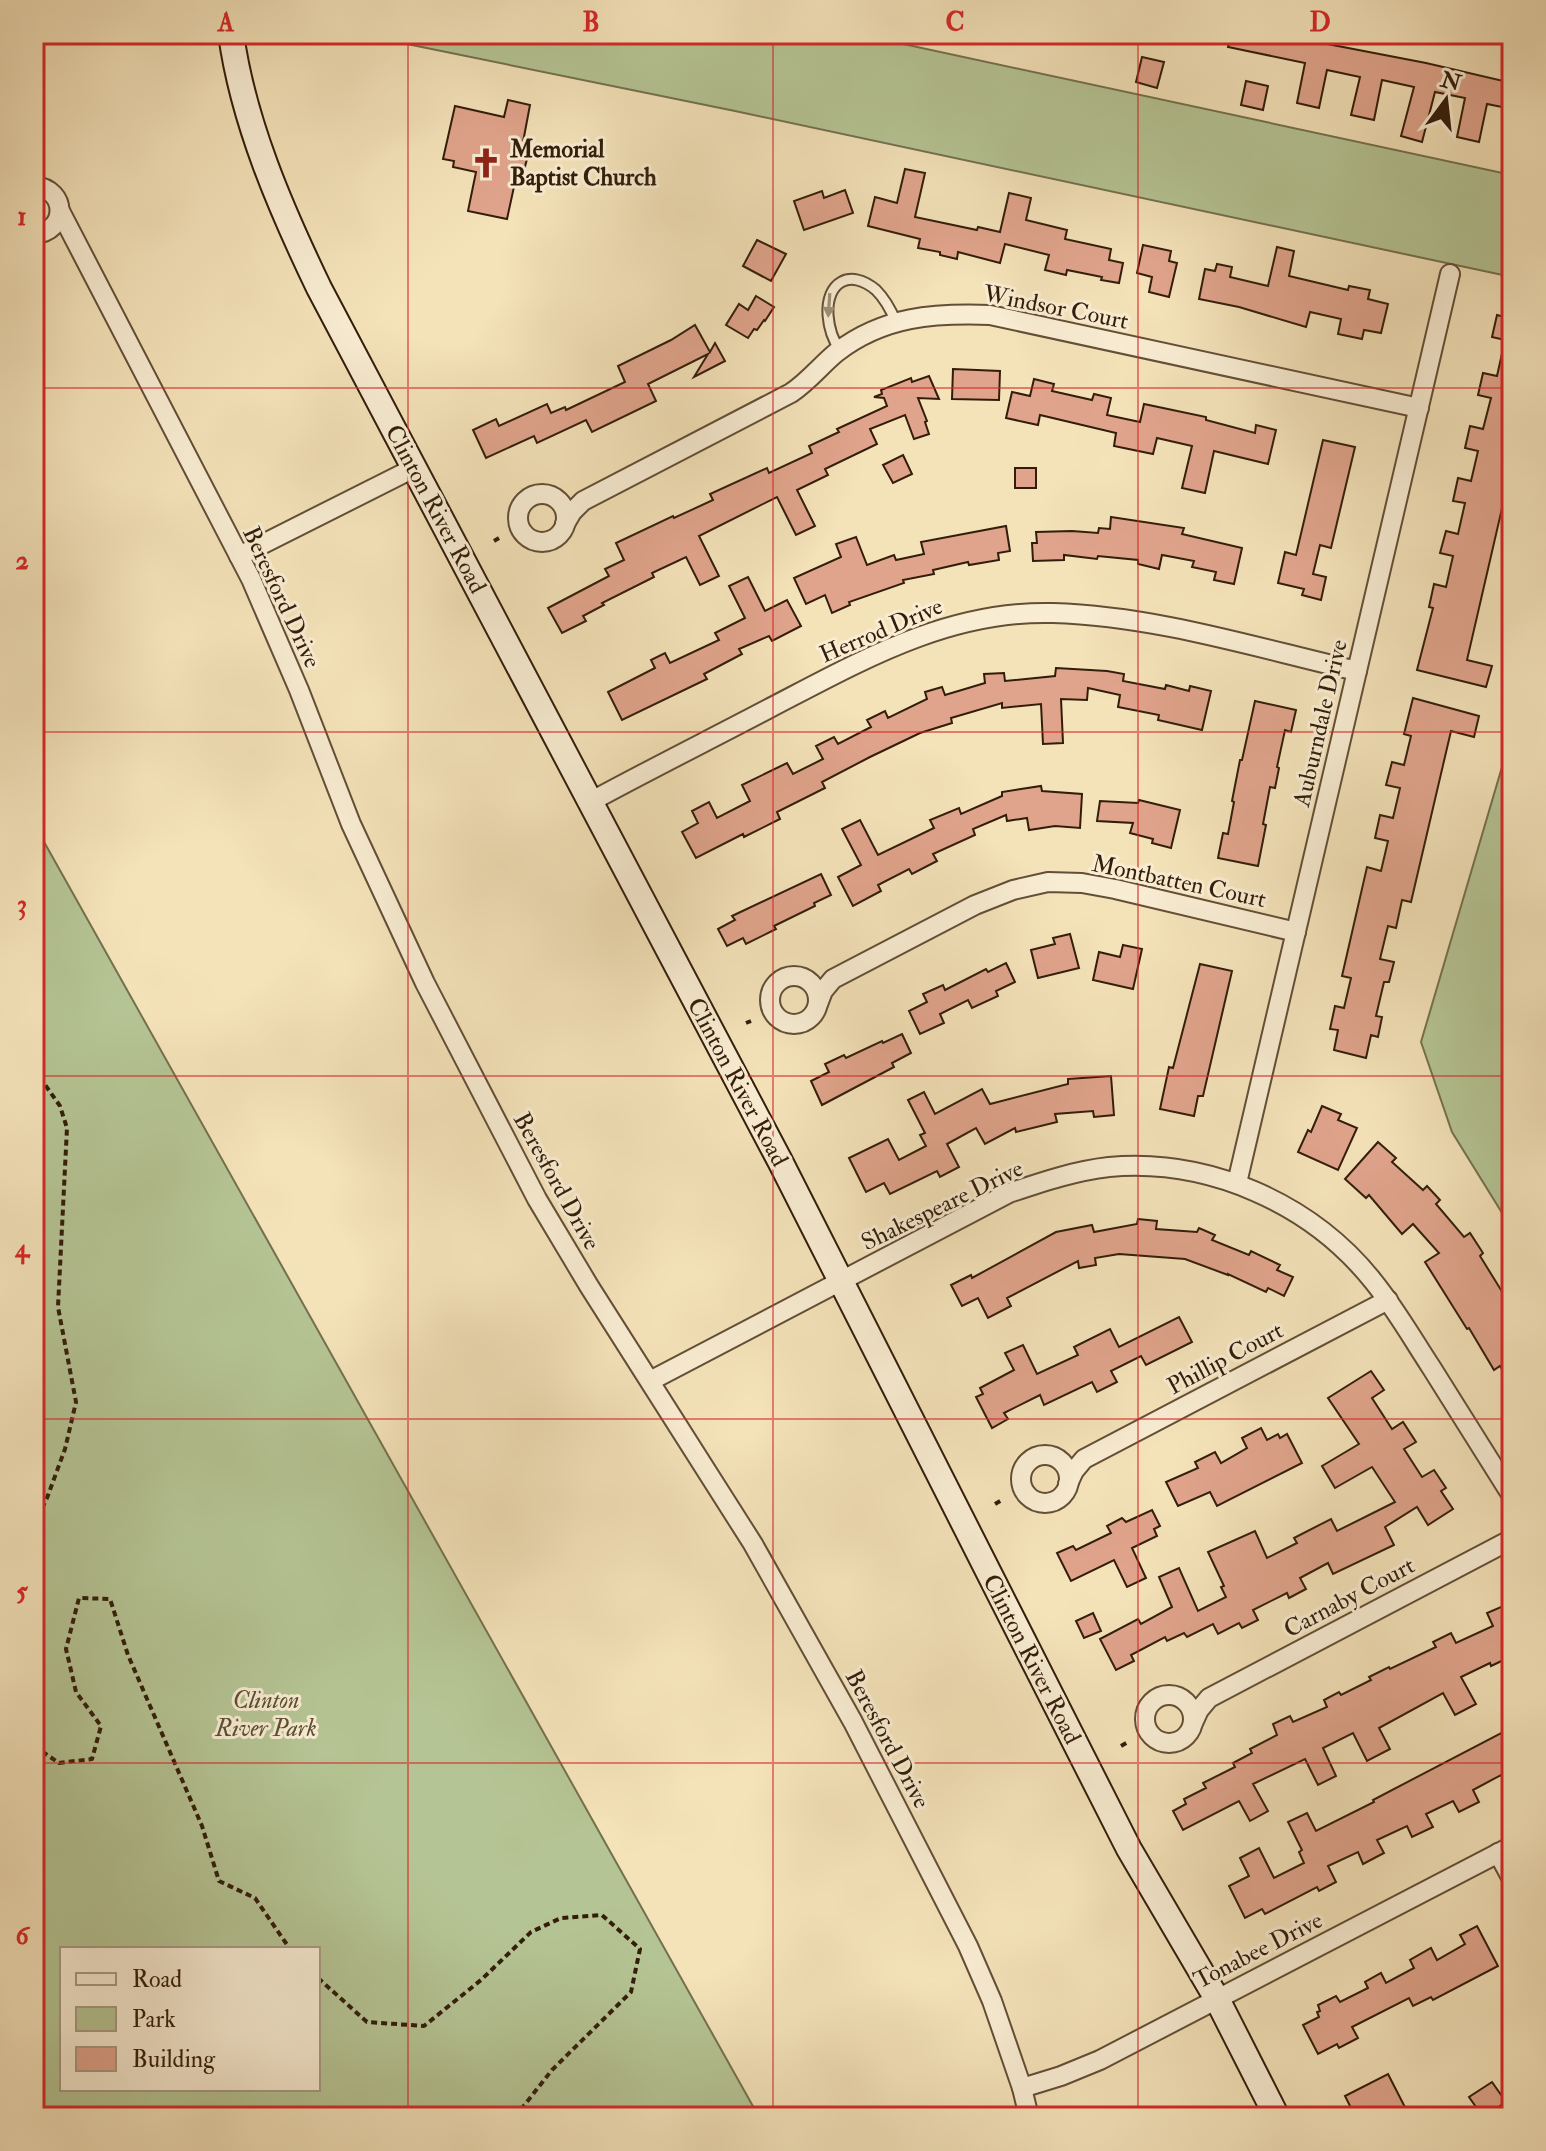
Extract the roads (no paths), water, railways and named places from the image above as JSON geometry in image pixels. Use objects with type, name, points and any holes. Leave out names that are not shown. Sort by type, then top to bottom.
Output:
[{"type":"street","name":"Clinton River Road","points":[[231,34],[251,119],[294,237],[780,1161],[1129,1849],[1217,1999],[1277,2117]]},
{"type":"street","name":"Beresford Drive","points":[[34,186],[50,191],[59,203],[60,211],[251,579],[299,690],[351,824],[425,983],[537,1199],[753,1544],[853,1722],[968,1946],[992,2001],[1029,2117]]},
{"type":"street","points":[[37,234],[54,226],[60,211]]},
{"type":"street","points":[[37,234],[57,236],[79,247]]},
{"type":"street","name":"Auburndale Drive","points":[[1237,1183],[1450,274]]},
{"type":"street","name":"Windsor Court","points":[[583,501],[546,494],[531,497],[521,508],[519,523],[527,536],[541,542],[556,537],[583,501],[791,393],[840,350],[857,340],[896,322],[948,313],[990,315],[1419,408]]},
{"type":"street","points":[[239,556],[414,468]]},
{"type":"street","points":[[554,497],[564,509],[565,524]]},
{"type":"street","name":"Herrod Drive","points":[[590,802],[829,677],[918,636],[960,623],[1050,613],[1101,616],[1169,627],[1357,671]]},
{"type":"street","name":"Montbatten Court","points":[[803,978],[833,979],[975,905],[1013,890],[1048,882],[1082,883],[1115,889],[1296,932]]},
{"type":"street","points":[[818,1004],[815,989],[803,978],[788,977],[775,986],[770,1001],[775,1015],[788,1023],[804,1022],[815,1012],[823,991],[833,979]]},
{"type":"street","name":"Shakespeare Drive","points":[[650,1381],[1009,1193],[1065,1175],[1110,1167],[1161,1167],[1214,1176],[1257,1190],[1331,1238],[1388,1300],[1512,1496]]},
{"type":"street","name":"Phillip Court","points":[[1084,1459],[1039,1456],[1022,1472],[1022,1487],[1031,1499],[1046,1503],[1060,1497],[1084,1459],[1388,1300]]},
{"type":"street","points":[[1055,1458],[1066,1468],[1068,1484]]},
{"type":"street","name":"Carnaby Court","points":[[1209,1698],[1171,1695],[1156,1699],[1147,1712],[1147,1727],[1156,1739],[1171,1743],[1185,1737],[1209,1698],[1512,1539]]},
{"type":"street","points":[[1179,1697],[1190,1707],[1193,1723]]},
{"type":"street","points":[[1505,1849],[1512,1879]]},
{"type":"street","name":"Tonabee Drive","points":[[1022,2088],[1100,2060],[1505,1849]]},
{"type":"lane","points":[[840,350],[832,339],[828,305],[830,292],[842,281],[859,280],[873,288],[886,301],[896,322]]},
{"type":"place","name":"Memorial Baptist Church","points":[[486,163]]},
{"type":"park label","name":"Clinton River Park","points":[[266,1714]]}]
